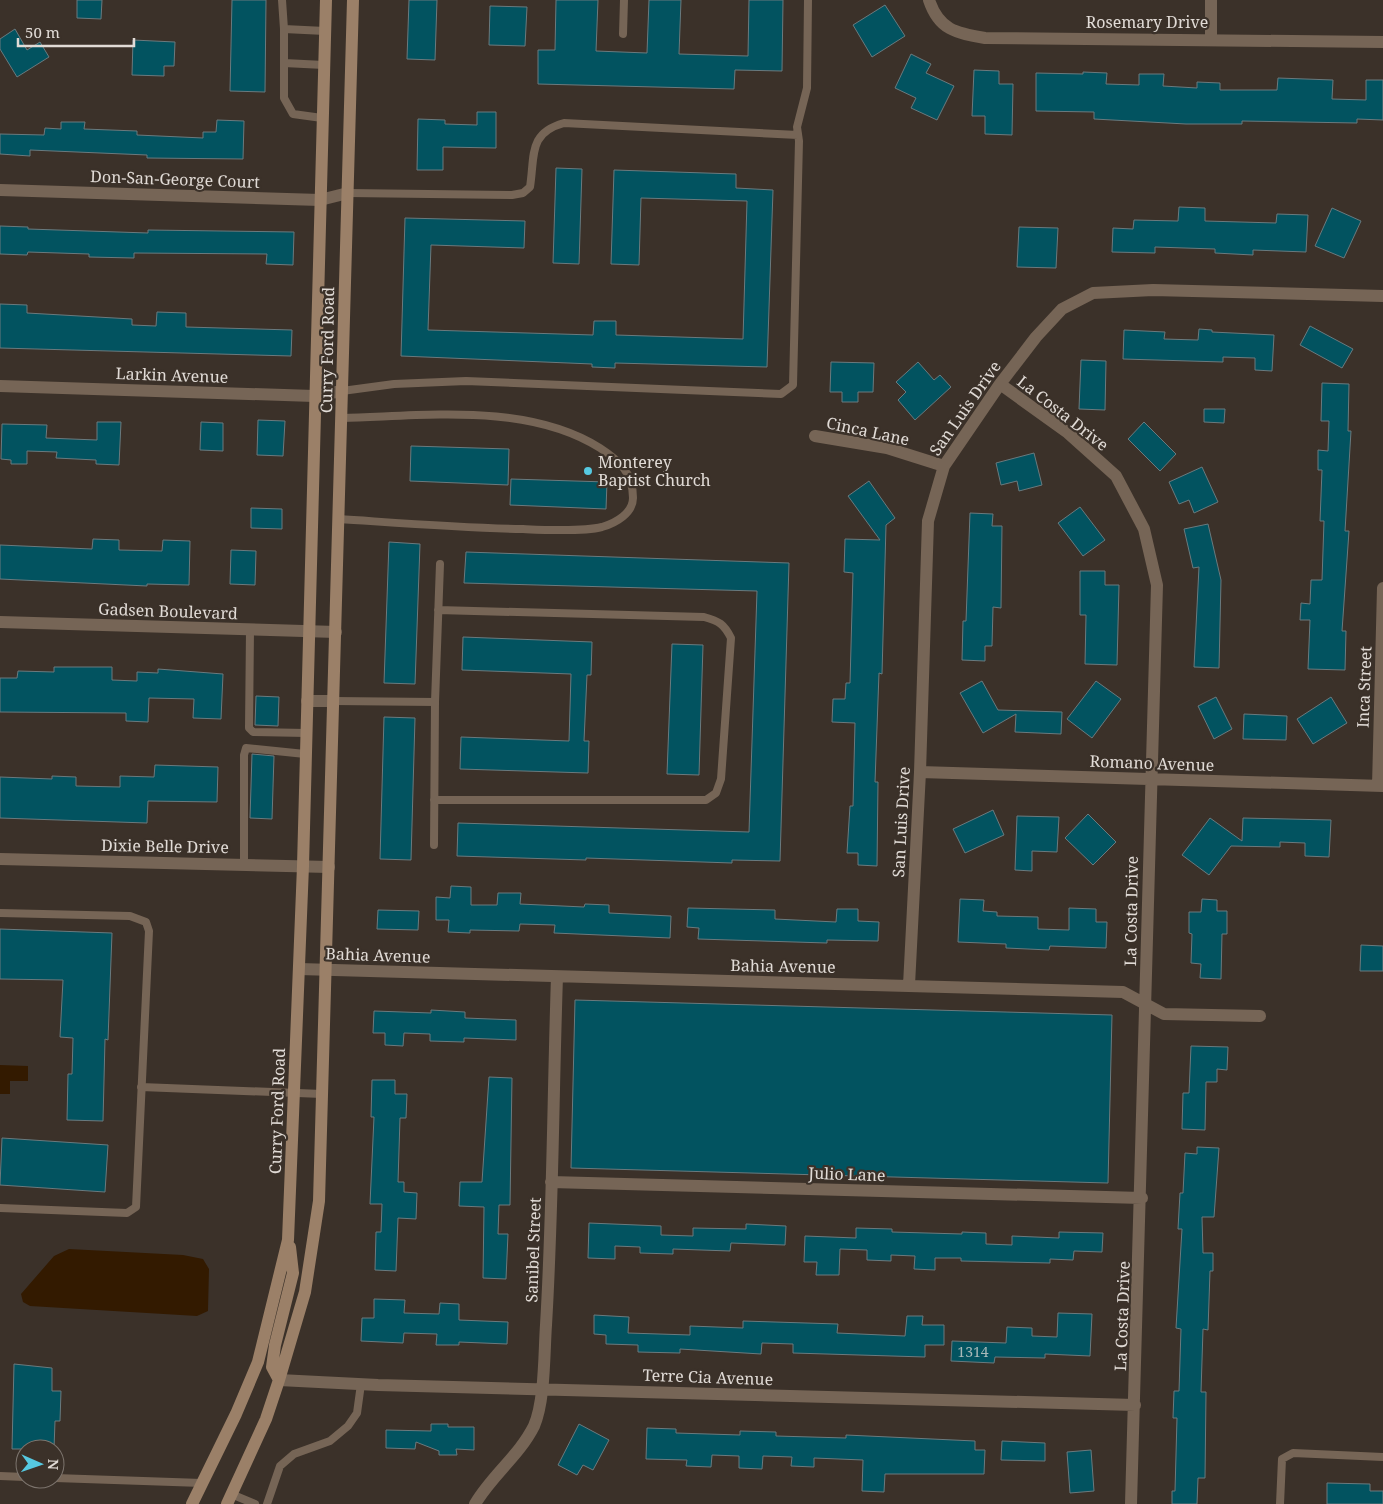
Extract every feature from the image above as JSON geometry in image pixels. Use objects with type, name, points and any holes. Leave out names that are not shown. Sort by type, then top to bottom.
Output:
[{"type":"main road","name":"Curry Ford Road","points":[[192,1504],[236,1414],[258,1362],[288,1240],[303,866],[326,0]]},
{"type":"main road","name":"Curry Ford Road","points":[[229,1499],[266,1418],[280,1380],[305,1292],[319,1201],[330,867],[353,0]]},
{"type":"main road","points":[[280,1380],[272,1367],[275,1345],[293,1273],[288,1240]]},
{"type":"street","name":"Rosemary Drive","points":[[929,0],[935,16],[958,33],[985,38],[1383,42]]},
{"type":"street","points":[[1211,0],[1211,39]]},
{"type":"street","name":"Don-San-George Court","points":[[0,190],[320,200],[348,193]]},
{"type":"street","name":"San Luis Drive","points":[[909,985],[920,772],[928,521],[944,466],[1000,384],[1036,337],[1062,309],[1093,293],[1152,290],[1383,296]]},
{"type":"street","name":"La Costa Drive","points":[[1000,384],[1068,433],[1116,476],[1144,528],[1157,585],[1142,1198],[1131,1504]]},
{"type":"street","name":"Larkin Avenue","points":[[0,386],[314,396],[342,391]]},
{"type":"street","name":"Cinca Lane","points":[[815,436],[887,448],[944,466]]},
{"type":"street","name":"Inca Street","points":[[1380,786],[1383,588]]},
{"type":"street","name":"Gadsen Boulevard","points":[[0,622],[336,632]]},
{"type":"street","points":[[306,701],[334,702]]},
{"type":"street","name":"Romano Avenue","points":[[920,772],[1380,786]]},
{"type":"street","name":"Dixie Belle Drive","points":[[0,859],[330,867]]},
{"type":"street","name":"Bahia Avenue","points":[[299,969],[1123,992],[1164,1014],[1260,1016]]},
{"type":"street","name":"Sanibel Street","points":[[475,1504],[481,1494],[517,1454],[535,1424],[542,1389],[548,1288],[557,977]]},
{"type":"street","name":"Julio Lane","points":[[551,1182],[1142,1198]]},
{"type":"street","name":"Terre Cia Avenue","points":[[280,1380],[361,1384],[1135,1405]]},
{"type":"lane","points":[[282,0],[284,98],[293,114],[322,118]]},
{"type":"lane","points":[[623,34],[624,0]]},
{"type":"lane","points":[[342,391],[394,384],[466,381],[781,394],[793,385],[798,135],[796,127],[807,88],[808,0]]},
{"type":"lane","points":[[284,29],[325,31]]},
{"type":"lane","points":[[284,63],[324,65]]},
{"type":"lane","points":[[348,193],[523,193],[530,187],[536,142],[543,131],[564,123],[798,135]]},
{"type":"lane","points":[[338,519],[549,530],[601,527],[628,513],[633,501],[630,475],[618,460],[587,440],[550,425],[519,418],[489,416],[342,418]]},
{"type":"lane","points":[[434,845],[435,702],[440,564]]},
{"type":"lane","points":[[434,800],[706,800],[716,794],[721,778],[730,638],[725,627],[719,621],[704,618],[438,610]]},
{"type":"lane","points":[[250,630],[249,728],[253,732],[306,733]]},
{"type":"lane","points":[[334,702],[435,702]]},
{"type":"lane","points":[[244,864],[244,755],[246,748],[305,754]]},
{"type":"lane","points":[[0,913],[130,916],[146,922],[149,931],[136,1207],[127,1213],[0,1208]]},
{"type":"lane","points":[[141,1087],[322,1094]]},
{"type":"lane","points":[[267,1504],[280,1466],[294,1454],[330,1441],[348,1426],[357,1413],[361,1384]]},
{"type":"lane","points":[[1280,1504],[1282,1459],[1293,1453],[1383,1457]]},
{"type":"lane","points":[[0,1476],[15,1477]]},
{"type":"lane","points":[[65,1478],[202,1483]]},
{"type":"lane","points":[[229,1499],[255,1504]]},
{"type":"shaded area","points":[[0,1065],[28,1066],[28,1081],[10,1081],[10,1094],[0,1094]]},
{"type":"shaded area","points":[[69,1249],[183,1255],[203,1259],[209,1269],[208,1311],[197,1316],[30,1306],[23,1302],[21,1294],[54,1256]]},
{"type":"building","points":[[77,0],[102,0],[101,19],[77,18]]},
{"type":"building","points":[[232,0],[266,0],[265,92],[230,91]]},
{"type":"building","points":[[409,0],[437,0],[435,60],[407,59]]},
{"type":"building","points":[[556,0],[598,0],[596,51],[647,53],[649,0],[681,0],[679,54],[748,56],[749,0],[783,0],[782,71],[735,70],[734,89],[538,84],[538,50],[555,50]]},
{"type":"building","points":[[885,5],[905,36],[872,57],[853,25]]},
{"type":"building","points":[[490,6],[527,7],[525,46],[489,45]]},
{"type":"building","points":[[15,29],[27,50],[40,42],[49,57],[17,77],[0,49],[0,39]]},
{"type":"building","points":[[133,40],[175,42],[174,66],[164,66],[164,76],[132,75]]},
{"type":"building","points":[[911,54],[931,64],[926,73],[954,86],[937,120],[911,108],[916,98],[895,88]]},
{"type":"building","points":[[974,70],[999,71],[999,84],[1013,84],[1012,135],[985,134],[985,116],[972,116]]},
{"type":"building","points":[[1083,72],[1107,73],[1106,84],[1139,85],[1139,74],[1164,74],[1163,86],[1197,88],[1197,82],[1220,83],[1220,90],[1277,90],[1278,78],[1333,80],[1332,99],[1366,100],[1366,80],[1383,80],[1383,120],[1357,119],[1357,123],[1242,121],[1242,124],[1186,124],[1094,119],[1094,112],[1036,111],[1036,73],[1083,74]]},
{"type":"building","points":[[477,112],[496,112],[496,148],[443,147],[443,170],[417,170],[418,119],[445,120],[445,124],[477,125]]},
{"type":"building","points":[[217,120],[244,121],[243,159],[147,158],[147,155],[30,150],[30,156],[0,154],[0,134],[44,135],[45,128],[61,129],[61,122],[85,122],[84,129],[137,131],[137,135],[203,138],[203,132],[216,132]]},
{"type":"building","points":[[556,168],[582,169],[579,264],[553,263]]},
{"type":"building","points":[[614,170],[736,174],[736,188],[773,190],[767,367],[615,363],[615,368],[592,367],[592,364],[401,356],[405,218],[525,221],[524,248],[431,245],[428,330],[593,335],[594,321],[616,321],[616,335],[743,339],[747,201],[641,198],[639,265],[611,264]]},
{"type":"building","points":[[1179,207],[1205,208],[1205,221],[1276,223],[1277,214],[1308,215],[1306,252],[1253,250],[1253,255],[1215,253],[1215,249],[1155,247],[1155,253],[1112,252],[1113,228],[1133,229],[1134,220],[1178,221]]},
{"type":"building","points":[[1332,208],[1361,221],[1344,258],[1315,246]]},
{"type":"building","points":[[0,226],[28,227],[28,229],[148,233],[148,230],[294,232],[293,265],[266,264],[267,254],[134,253],[134,258],[89,257],[89,254],[28,252],[27,255],[0,254]]},
{"type":"building","points":[[1019,227],[1058,228],[1056,268],[1017,267]]},
{"type":"building","points":[[0,304],[27,305],[27,313],[132,319],[132,325],[156,326],[157,312],[186,313],[186,327],[292,330],[291,356],[0,348]]},
{"type":"building","points":[[1310,326],[1353,349],[1342,368],[1300,345]]},
{"type":"building","points":[[1199,329],[1212,330],[1212,332],[1274,335],[1272,371],[1255,370],[1255,358],[1223,357],[1223,362],[1123,359],[1124,330],[1165,332],[1164,339],[1198,340]]},
{"type":"building","points":[[1081,360],[1106,361],[1105,410],[1079,409]]},
{"type":"building","points":[[831,362],[874,363],[873,392],[858,392],[858,402],[842,402],[842,392],[830,392]]},
{"type":"building","points":[[918,362],[934,380],[940,375],[951,387],[915,420],[898,400],[906,392],[896,382]]},
{"type":"building","points":[[1322,383],[1349,384],[1348,431],[1351,431],[1345,531],[1349,531],[1342,631],[1346,631],[1345,670],[1308,669],[1310,620],[1300,620],[1301,603],[1310,604],[1311,580],[1322,580],[1324,521],[1320,521],[1322,470],[1318,470],[1318,450],[1328,451],[1329,421],[1321,421]]},
{"type":"building","points":[[1204,409],[1225,409],[1224,423],[1204,422]]},
{"type":"building","points":[[258,420],[285,421],[283,456],[257,455]]},
{"type":"building","points":[[97,422],[121,422],[119,465],[96,464],[96,460],[56,458],[57,452],[27,451],[27,464],[11,464],[11,460],[1,459],[2,424],[47,425],[46,438],[97,440]]},
{"type":"building","points":[[201,422],[223,423],[223,451],[200,450]]},
{"type":"building","points":[[1144,422],[1176,454],[1160,471],[1128,439]]},
{"type":"building","points":[[411,446],[509,449],[508,485],[410,481]]},
{"type":"building","points":[[1034,453],[1042,485],[1019,491],[1017,481],[1001,485],[996,463]]},
{"type":"building","points":[[1202,467],[1218,502],[1194,513],[1189,500],[1179,504],[1169,482]]},
{"type":"building","points":[[511,479],[607,482],[606,509],[510,505]]},
{"type":"building","points":[[869,481],[895,518],[886,525],[882,674],[879,673],[875,782],[878,782],[877,866],[858,865],[858,853],[847,853],[850,806],[853,806],[855,723],[832,722],[833,699],[845,699],[846,683],[850,683],[853,573],[844,572],[845,539],[880,540],[848,496]]},
{"type":"building","points":[[1080,507],[1105,540],[1083,556],[1058,523]]},
{"type":"building","points":[[251,508],[282,509],[282,529],[251,528]]},
{"type":"building","points":[[970,513],[993,514],[992,526],[1002,526],[1001,608],[993,607],[992,646],[985,646],[985,661],[962,660],[963,621],[966,621]]},
{"type":"building","points":[[1208,524],[1221,580],[1219,668],[1194,667],[1199,567],[1193,568],[1184,529]]},
{"type":"building","points":[[93,539],[119,540],[119,550],[162,551],[163,540],[190,541],[189,585],[147,584],[147,586],[0,579],[0,545],[92,549]]},
{"type":"building","points":[[389,542],[420,544],[415,684],[384,683]]},
{"type":"building","points":[[231,550],[256,551],[255,585],[230,584]]},
{"type":"building","points":[[466,552],[789,563],[780,861],[732,860],[732,863],[457,856],[458,823],[749,832],[757,591],[464,583]]},
{"type":"building","points":[[1080,571],[1105,571],[1105,585],[1119,585],[1117,665],[1085,664],[1086,615],[1080,615]]},
{"type":"building","points":[[463,637],[592,642],[591,675],[587,675],[584,741],[589,741],[588,773],[460,769],[461,737],[569,741],[571,674],[462,670]]},
{"type":"building","points":[[672,644],[703,645],[699,775],[667,774]]},
{"type":"building","points":[[54,667],[112,667],[112,680],[137,681],[137,672],[158,673],[158,669],[223,674],[221,719],[193,718],[194,699],[149,698],[148,722],[126,721],[126,713],[0,712],[0,678],[17,678],[18,671],[54,672]]},
{"type":"building","points":[[982,681],[998,710],[1062,712],[1061,734],[1015,732],[1016,714],[983,733],[960,693]]},
{"type":"building","points":[[1096,681],[1121,699],[1092,738],[1067,719]]},
{"type":"building","points":[[256,696],[279,697],[278,726],[255,725]]},
{"type":"building","points":[[1216,697],[1232,729],[1214,739],[1198,706]]},
{"type":"building","points":[[1331,697],[1347,723],[1313,744],[1297,719]]},
{"type":"building","points":[[1244,714],[1287,716],[1286,740],[1243,739]]},
{"type":"building","points":[[384,717],[415,718],[411,860],[380,859]]},
{"type":"building","points":[[252,754],[274,756],[272,819],[250,818]]},
{"type":"building","points":[[155,765],[218,767],[217,802],[148,801],[147,823],[0,818],[0,777],[52,779],[52,776],[76,777],[76,786],[120,787],[120,776],[154,777]]},
{"type":"building","points":[[993,810],[1004,835],[965,853],[953,829]]},
{"type":"building","points":[[1088,814],[1116,842],[1093,865],[1065,838]]},
{"type":"building","points":[[1017,816],[1059,817],[1057,852],[1032,851],[1032,871],[1015,870]]},
{"type":"building","points":[[1210,818],[1242,841],[1243,818],[1331,820],[1329,857],[1305,856],[1305,843],[1280,842],[1280,847],[1231,846],[1209,875],[1182,855]]},
{"type":"building","points":[[451,886],[471,887],[471,905],[497,905],[498,893],[521,893],[520,904],[584,907],[585,904],[609,905],[609,913],[671,916],[670,938],[554,933],[555,925],[520,924],[519,931],[470,930],[470,933],[448,932],[449,920],[436,920],[436,897],[450,898]]},
{"type":"building","points":[[960,899],[984,900],[983,911],[997,912],[997,916],[1038,917],[1038,929],[1069,930],[1069,908],[1096,909],[1096,922],[1107,922],[1106,948],[1050,946],[1049,950],[1006,948],[1006,944],[958,942]]},
{"type":"building","points":[[1202,899],[1217,900],[1217,911],[1227,911],[1227,934],[1222,934],[1221,979],[1200,978],[1201,964],[1191,963],[1192,934],[1189,933],[1189,912],[1201,912]]},
{"type":"building","points":[[688,908],[775,910],[775,919],[836,922],[837,909],[858,909],[858,921],[879,922],[878,941],[827,940],[827,943],[698,939],[699,928],[687,927]]},
{"type":"building","points":[[378,910],[419,911],[418,930],[377,929]]},
{"type":"building","points":[[0,929],[112,933],[108,1040],[105,1039],[103,1121],[67,1120],[68,1074],[72,1074],[73,1038],[60,1037],[63,980],[0,979]]},
{"type":"building","points":[[1361,945],[1383,946],[1383,971],[1360,971]]},
{"type":"building","points":[[575,1000],[1112,1015],[1108,1183],[571,1168]]},
{"type":"building","points":[[431,1010],[465,1012],[465,1018],[516,1020],[516,1040],[464,1038],[464,1042],[430,1041],[430,1034],[404,1033],[403,1046],[385,1045],[385,1033],[373,1033],[374,1011],[431,1013]]},
{"type":"building","points":[[1191,1046],[1228,1047],[1227,1070],[1217,1069],[1217,1082],[1206,1082],[1205,1130],[1182,1129],[1183,1093],[1189,1093]]},
{"type":"building","points":[[489,1077],[512,1078],[510,1205],[499,1205],[498,1234],[508,1234],[506,1279],[483,1278],[484,1207],[459,1206],[460,1182],[482,1182]]},
{"type":"building","points":[[372,1080],[395,1080],[395,1094],[407,1094],[406,1118],[400,1118],[398,1182],[404,1182],[404,1192],[417,1193],[416,1219],[398,1218],[396,1271],[375,1270],[376,1232],[381,1232],[382,1204],[370,1204],[374,1117],[371,1117]]},
{"type":"building","points":[[2,1138],[108,1145],[105,1192],[0,1185]]},
{"type":"building","points":[[1197,1147],[1219,1148],[1214,1217],[1202,1217],[1203,1253],[1213,1253],[1213,1271],[1210,1271],[1208,1330],[1203,1329],[1201,1392],[1206,1392],[1205,1478],[1198,1478],[1197,1504],[1172,1504],[1172,1491],[1175,1491],[1177,1418],[1173,1418],[1174,1391],[1179,1391],[1181,1329],[1176,1328],[1182,1229],[1178,1229],[1180,1193],[1183,1193],[1185,1153],[1197,1154]]},
{"type":"building","points":[[589,1223],[661,1226],[661,1235],[693,1236],[693,1228],[746,1229],[746,1224],[786,1226],[785,1245],[731,1243],[730,1251],[673,1249],[673,1254],[640,1253],[640,1247],[615,1246],[615,1259],[588,1258]]},
{"type":"building","points":[[856,1228],[892,1229],[892,1232],[986,1233],[986,1244],[1012,1245],[1012,1236],[1059,1238],[1059,1232],[1103,1233],[1102,1252],[1074,1251],[1073,1260],[1050,1259],[1050,1263],[961,1261],[961,1258],[935,1258],[935,1270],[914,1269],[915,1256],[891,1255],[891,1261],[867,1260],[867,1250],[840,1249],[839,1275],[816,1275],[817,1262],[804,1262],[805,1236],[856,1238]]},
{"type":"building","points":[[374,1299],[405,1300],[404,1313],[439,1314],[440,1303],[459,1304],[459,1320],[508,1322],[507,1344],[459,1342],[459,1345],[436,1345],[437,1334],[404,1333],[403,1343],[361,1341],[362,1318],[374,1318]]},
{"type":"building","points":[[1058,1313],[1092,1314],[1090,1356],[1045,1354],[1045,1358],[995,1357],[994,1363],[951,1361],[952,1341],[1006,1343],[1007,1327],[1032,1328],[1032,1336],[1057,1337]]},
{"type":"building","points":[[594,1315],[629,1317],[628,1333],[690,1335],[690,1326],[743,1328],[743,1321],[838,1324],[837,1333],[905,1336],[907,1316],[923,1316],[922,1325],[944,1325],[944,1345],[925,1345],[925,1357],[793,1353],[793,1344],[762,1343],[761,1354],[680,1349],[680,1353],[638,1352],[638,1345],[606,1344],[606,1335],[594,1334]]},
{"type":"building","points":[[14,1364],[52,1368],[52,1391],[61,1391],[60,1421],[55,1421],[54,1439],[15,1439],[15,1449],[12,1449]]},
{"type":"building","points":[[431,1424],[448,1424],[448,1427],[474,1427],[474,1450],[456,1449],[457,1455],[439,1455],[439,1451],[416,1442],[415,1449],[386,1448],[386,1430],[431,1431]]},
{"type":"building","points":[[579,1424],[609,1440],[593,1470],[583,1465],[577,1475],[558,1465]]},
{"type":"building","points":[[647,1428],[676,1429],[676,1433],[740,1435],[740,1431],[776,1432],[776,1436],[846,1438],[846,1435],[975,1441],[975,1450],[985,1450],[984,1474],[885,1474],[884,1492],[862,1491],[863,1460],[814,1458],[814,1467],[791,1466],[792,1457],[763,1456],[762,1469],[739,1468],[739,1456],[712,1455],[711,1467],[686,1466],[687,1460],[646,1459]]},
{"type":"building","points":[[1002,1441],[1045,1443],[1045,1461],[1001,1460]]},
{"type":"building","points":[[1091,1450],[1094,1491],[1070,1493],[1067,1452]]},
{"type":"building","points":[[1327,1483],[1370,1484],[1370,1491],[1383,1491],[1383,1504],[1327,1504]]},
{"type":"place","name":"Monterey Baptist Church","points":[[588,471]]}]
